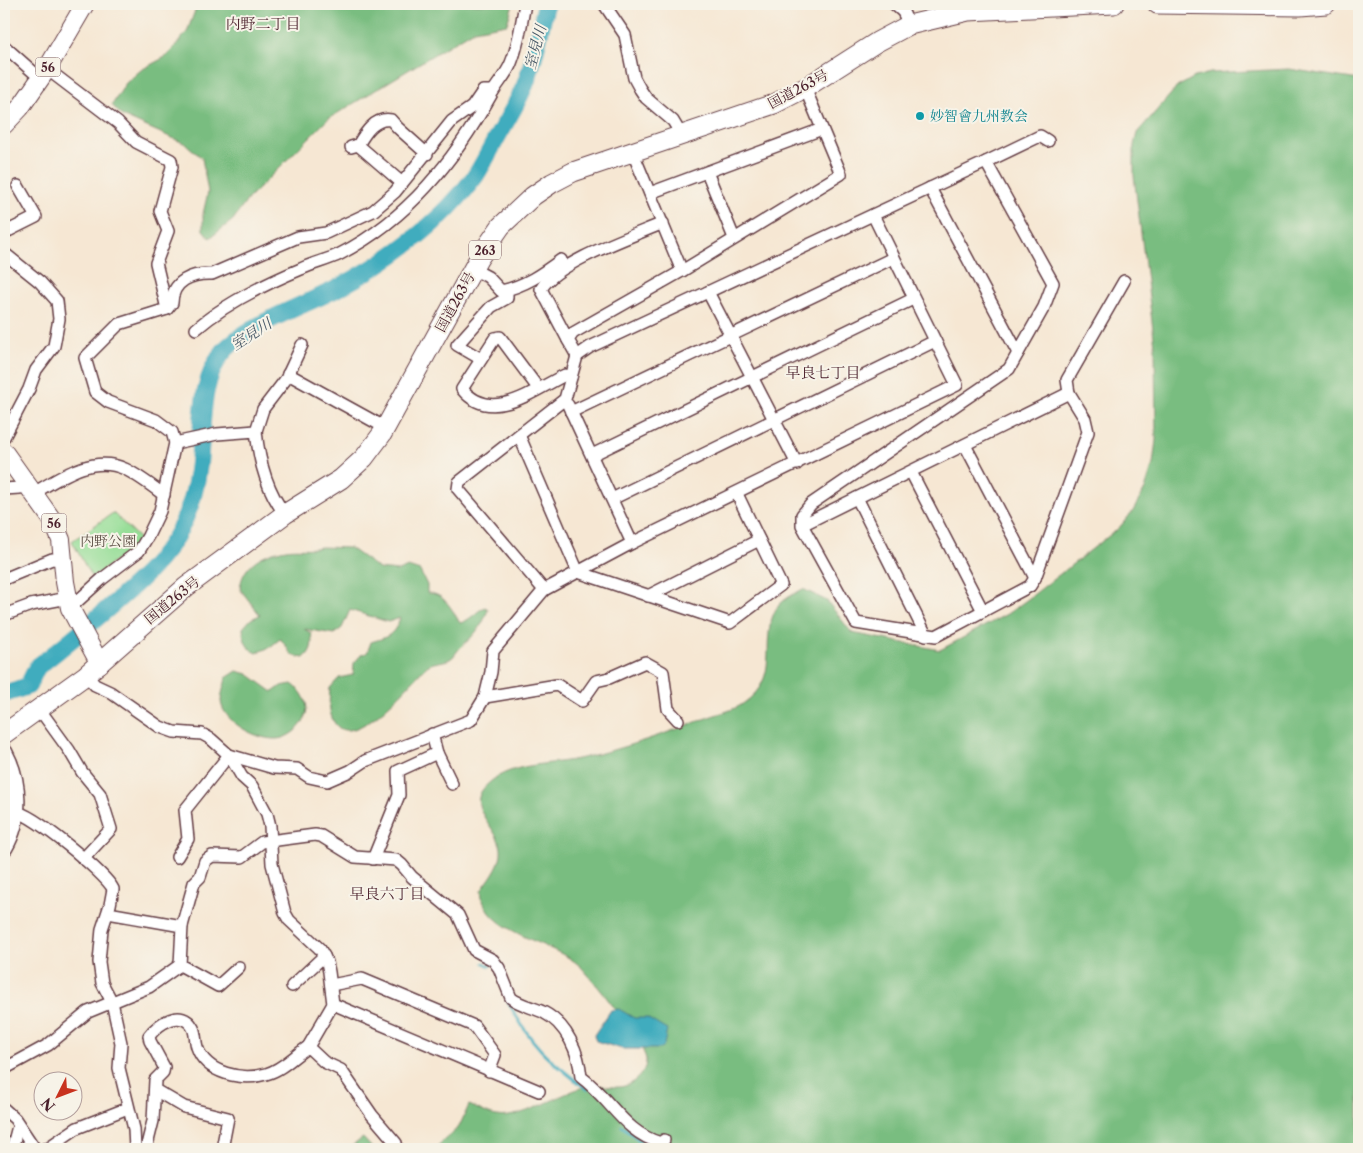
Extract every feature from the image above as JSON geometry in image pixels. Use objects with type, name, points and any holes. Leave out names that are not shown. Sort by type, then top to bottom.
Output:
[{"type":"highway","name":"国道263号","points":[[4,734],[40,710],[93,670],[186,588],[285,514],[341,479],[364,458],[386,428],[473,269],[501,226],[533,196],[573,172],[634,153],[774,104],[806,88],[877,42],[909,25],[968,11],[1063,4],[1114,4]]},
{"type":"highway","points":[[1157,4],[1291,6],[1326,4]]},
{"type":"main road","name":"56","points":[[4,124],[20,108],[44,73],[85,4]]},
{"type":"main road","name":"56","points":[[4,452],[53,521],[61,540],[69,603],[93,670]]},
{"type":"main road","points":[[4,752],[9,762],[15,785],[16,812],[11,833],[4,848]]},
{"type":"street","points":[[196,329],[216,314],[271,282],[338,255],[373,236],[402,213],[433,182],[453,155],[511,64],[518,43],[525,4]]},
{"type":"street","points":[[604,4],[625,35],[634,78],[640,89],[646,98],[673,121],[682,136]]},
{"type":"street","points":[[894,4],[903,12],[909,25]]},
{"type":"street","points":[[4,46],[118,123],[136,142],[170,160],[172,167],[160,211],[168,231],[156,263],[167,309]]},
{"type":"street","points":[[568,340],[574,333],[682,271],[841,174],[806,88]]},
{"type":"street","points":[[4,615],[31,605],[69,603],[138,551],[160,511],[175,443],[172,432],[156,420],[108,402],[95,392],[85,358],[120,324],[167,309],[172,303],[172,293],[183,280],[198,273],[212,274],[298,237],[326,233],[351,223],[373,211],[402,183],[452,121],[472,107],[483,91],[493,91]]},
{"type":"street","points":[[402,183],[355,146],[368,128],[386,119],[391,120],[427,154]]},
{"type":"street","points":[[650,193],[822,129]]},
{"type":"street","points":[[544,590],[458,489],[459,482],[565,399],[577,356],[590,347],[873,216],[1040,136],[1048,141]]},
{"type":"street","points":[[634,153],[682,271]]},
{"type":"street","points":[[986,162],[1053,283],[1044,307],[1009,369],[964,398],[812,504],[802,515],[802,524],[856,623],[936,636],[1030,586],[1035,578],[1088,432],[1084,419],[1070,393],[1067,380],[1124,281]]},
{"type":"street","points":[[707,172],[734,238]]},
{"type":"street","points":[[4,233],[36,216],[18,186]]},
{"type":"street","points":[[930,188],[1018,353]]},
{"type":"street","points":[[873,216],[964,398]]},
{"type":"street","points":[[577,356],[542,289],[546,281],[568,265],[663,223]]},
{"type":"street","points":[[4,253],[40,282],[57,301],[59,319],[54,346],[36,370],[29,389],[4,437]]},
{"type":"street","points":[[571,412],[893,258]]},
{"type":"street","points":[[473,269],[488,277],[501,291],[516,288],[536,278],[561,260]]},
{"type":"street","points":[[481,359],[457,345],[491,307],[506,298],[507,290]]},
{"type":"street","points":[[708,292],[797,464]]},
{"type":"street","points":[[592,455],[913,299]]},
{"type":"street","points":[[538,388],[500,337],[495,338],[462,389],[468,396],[490,405],[512,403],[564,375],[571,377]]},
{"type":"street","points":[[612,499],[935,341]]},
{"type":"street","points":[[285,514],[276,503],[262,468],[256,431],[263,409],[288,374],[302,345]]},
{"type":"street","points":[[288,374],[386,428]]},
{"type":"street","points":[[229,755],[274,768],[297,769],[309,777],[327,781],[350,771],[365,761],[471,720],[485,697],[491,672],[493,651],[544,590],[632,544],[738,494],[957,385]]},
{"type":"street","points":[[802,524],[1070,393]]},
{"type":"street","points":[[565,399],[632,544]]},
{"type":"street","points":[[175,443],[217,434],[256,431]]},
{"type":"street","points":[[519,435],[578,572],[730,623],[781,585],[738,494]]},
{"type":"street","points":[[966,445],[1035,578]]},
{"type":"street","points":[[4,489],[31,488],[69,472],[103,463],[124,469],[164,495]]},
{"type":"street","points":[[910,472],[982,611]]},
{"type":"street","points":[[857,498],[926,635]]},
{"type":"street","points":[[648,596],[759,540]]},
{"type":"street","points":[[4,579],[52,559],[64,560]]},
{"type":"street","points":[[485,697],[557,686],[582,701],[596,681],[609,678],[645,662],[663,672],[668,709],[678,720]]},
{"type":"street","points":[[93,670],[95,685],[110,692],[160,727],[174,732],[202,734],[212,739],[229,755],[242,777],[252,786],[267,814],[272,864],[285,913],[324,956],[331,985],[333,1004],[308,1047],[276,1071],[265,1075],[226,1075],[205,1062],[197,1048],[194,1029],[181,1018],[170,1019],[156,1026],[149,1036],[164,1067],[163,1072],[155,1080],[153,1121],[146,1149]]},
{"type":"street","points":[[40,710],[82,772],[100,794],[111,829],[83,859]]},
{"type":"street","points":[[432,734],[437,753],[452,784]]},
{"type":"street","points":[[374,859],[399,795],[398,771],[437,753]]},
{"type":"street","points":[[177,857],[188,839],[185,810],[229,755]]},
{"type":"street","points":[[16,812],[26,814],[83,859],[113,889],[108,913],[102,929],[100,962],[102,983],[112,1002],[121,1043],[119,1068],[134,1129],[135,1149]]},
{"type":"street","points":[[4,1069],[48,1045],[88,1012],[160,981],[180,965],[182,926],[194,883],[200,876],[205,861],[212,856],[242,857],[262,842],[271,840],[321,836],[355,858],[396,860],[458,915],[474,950],[493,960],[499,968],[511,998],[546,1014],[565,1032],[575,1052],[581,1078],[595,1088],[634,1132],[661,1143],[664,1140]]},
{"type":"street","points":[[108,913],[182,926]]},
{"type":"street","points":[[292,986],[324,956]]},
{"type":"street","points":[[180,965],[218,986],[239,967]]},
{"type":"street","points":[[331,985],[362,979],[474,1026],[495,1056],[490,1071]]},
{"type":"street","points":[[333,1004],[540,1091]]},
{"type":"street","points":[[308,1047],[324,1062],[341,1070],[372,1115],[396,1143]]},
{"type":"street","points":[[155,1090],[184,1107],[228,1118],[222,1149]]},
{"type":"street","points":[[46,1149],[78,1128],[128,1108]]},
{"type":"street","points":[[4,1109],[35,1149]]},
{"type":"street","points":[[12,1149],[17,1130],[20,1128]]},
{"type":"green space","points":[[204,4],[513,4],[507,24],[474,30],[328,119],[248,199],[233,220],[210,238],[203,230],[203,214],[208,192],[202,158],[186,144],[122,116],[112,105],[126,83],[141,70],[167,56],[187,32],[196,8]]},
{"type":"green space","points":[[1289,69],[1359,80],[1359,1149],[434,1149],[459,1127],[469,1105],[486,1113],[503,1117],[515,1115],[584,1087],[595,1085],[626,1086],[640,1076],[646,1063],[643,1051],[636,1039],[606,997],[580,966],[555,950],[522,936],[507,927],[494,917],[485,905],[481,891],[496,869],[501,854],[497,838],[479,805],[479,797],[483,789],[504,773],[516,769],[582,758],[614,750],[732,709],[744,703],[755,693],[766,672],[770,625],[776,609],[786,599],[803,589],[827,601],[852,633],[940,650],[1007,614],[1119,528],[1133,511],[1145,489],[1153,464],[1156,440],[1155,346],[1134,176],[1134,145],[1137,133],[1177,87],[1195,77],[1210,73]]},
{"type":"green space","name":"内野公園","points":[[113,513],[140,539],[127,552],[92,578],[72,541]]},
{"type":"green space","points":[[290,548],[350,548],[379,569],[398,571],[408,567],[420,571],[427,585],[427,593],[443,599],[460,623],[485,607],[488,609],[477,631],[451,658],[427,666],[396,698],[370,721],[357,728],[345,730],[333,721],[329,702],[330,688],[339,678],[353,675],[354,663],[362,654],[367,653],[371,642],[382,639],[393,632],[400,618],[388,622],[350,610],[342,628],[334,634],[304,629],[311,633],[312,641],[310,650],[304,658],[291,653],[280,639],[270,647],[257,653],[248,646],[243,632],[243,628],[251,619],[260,615],[240,589],[249,566],[269,553]]},
{"type":"green space","points":[[237,671],[248,674],[273,692],[281,686],[292,684],[299,690],[304,697],[306,705],[304,720],[300,726],[285,737],[277,739],[267,738],[246,731],[237,724],[223,709],[221,701],[226,678]]},
{"type":"green space","points":[[363,1138],[373,1149],[348,1149]]},
{"type":"water","points":[[619,1009],[634,1018],[647,1018],[667,1030],[664,1045],[660,1049],[622,1049],[596,1041],[594,1035],[611,1010]]},
{"type":"waterway","name":"室見川","points":[[4,694],[28,686],[37,667],[139,581],[154,566],[178,534],[187,515],[198,471],[205,393],[215,364],[224,351],[246,333],[260,325],[336,289],[375,267],[413,240],[462,193],[476,175],[525,85],[546,4]]},
{"type":"waterway","points":[[484,963],[490,966]]},
{"type":"waterway","points":[[507,1000],[532,1040],[550,1060],[587,1089]]},
{"type":"waterway","points":[[622,1126],[644,1144],[664,1149]]},
{"type":"place","name":"妙智會九州教会","points":[[920,116]]},
{"type":"district","name":"内野二丁目","points":[[263,23]]},
{"type":"district","name":"早良七丁目","points":[[823,372]]},
{"type":"district","name":"早良六丁目","points":[[387,893]]}]
